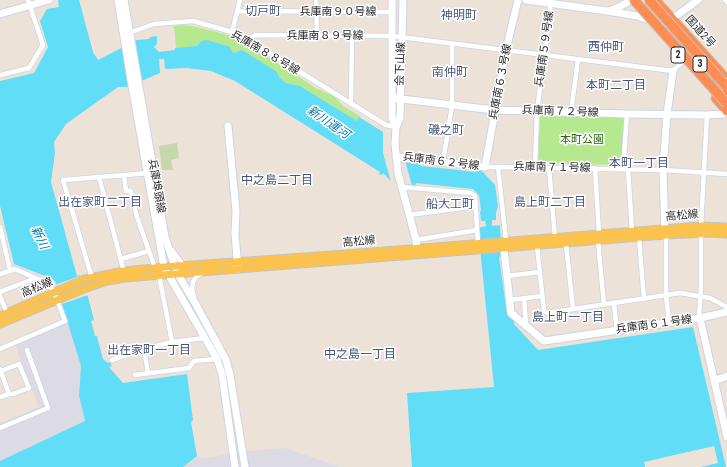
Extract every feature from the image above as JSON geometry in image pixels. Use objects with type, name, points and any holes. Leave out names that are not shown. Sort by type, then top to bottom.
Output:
[{"type":"highway","name":"3","points":[[633,0],[673,33],[727,95]]},
{"type":"highway","name":"3","points":[[633,0],[727,104]]},
{"type":"highway","name":"2","points":[[633,0],[646,19],[727,111]]},
{"type":"highway","name":"3","points":[[649,0],[727,87]]},
{"type":"highway","name":"国道2号","points":[[655,0],[727,80]]},
{"type":"main road","name":"高松線","points":[[4,314],[57,295],[86,288],[125,275],[164,266],[238,265],[479,246],[537,246],[566,244],[632,231],[665,232],[727,227]]},
{"type":"main road","name":"高松線","points":[[701,229],[727,234]]},
{"type":"main road","name":"高松線","points":[[503,245],[555,237],[639,238],[665,232]]},
{"type":"main road","name":"高松線","points":[[0,324],[88,278],[204,272],[238,265]]},
{"type":"street","points":[[0,14],[29,3],[49,0]]},
{"type":"street","name":"兵庫埠頭線","points":[[118,0],[127,37],[164,266],[217,359],[222,374],[235,467]]},
{"type":"street","name":"兵庫埠頭線","points":[[124,0],[127,37]]},
{"type":"street","points":[[232,32],[240,0]]},
{"type":"street","points":[[316,0],[317,36]]},
{"type":"street","name":"会下山線","points":[[392,0],[392,36],[396,99],[400,118],[396,127],[396,157],[416,240],[417,252]]},
{"type":"street","name":"会下山線","points":[[396,99],[402,38],[403,0]]},
{"type":"street","name":"兵庫南６３号線","points":[[486,166],[494,110],[518,0]]},
{"type":"street","points":[[526,0],[554,2],[638,16],[646,19]]},
{"type":"street","points":[[607,11],[614,10],[633,0]]},
{"type":"street","points":[[654,27],[661,27],[698,0]]},
{"type":"street","name":"兵庫南５９号線","points":[[535,167],[536,111],[543,55],[554,2]]},
{"type":"street","points":[[0,75],[29,68],[43,45],[29,3]]},
{"type":"street","name":"兵庫南９０号線","points":[[237,11],[392,12]]},
{"type":"street","name":"兵庫南８８号線","points":[[127,37],[154,24],[193,21],[232,32],[248,40],[386,125],[396,127]]},
{"type":"street","name":"兵庫南８９号線","points":[[248,40],[255,35],[392,36],[673,71]]},
{"type":"street","points":[[350,104],[352,36]]},
{"type":"street","points":[[442,162],[452,106],[452,44]]},
{"type":"street","points":[[572,112],[578,60]]},
{"type":"street","points":[[669,322],[666,295],[663,170],[667,114],[673,71],[683,61]]},
{"type":"street","name":"兵庫南７２号線","points":[[396,99],[494,110],[707,115],[723,114],[727,111]]},
{"type":"street","points":[[627,114],[625,169],[632,231]]},
{"type":"street","points":[[707,115],[703,173],[701,296],[699,314],[727,437]]},
{"type":"street","points":[[228,126],[236,211],[234,234],[238,265]]},
{"type":"street","name":"兵庫南６２号線","points":[[396,157],[498,167]]},
{"type":"street","points":[[498,167],[503,245]]},
{"type":"street","name":"兵庫南７１号線","points":[[498,167],[663,170],[727,174]]},
{"type":"street","points":[[549,168],[555,237]]},
{"type":"street","points":[[595,168],[604,305]]},
{"type":"street","points":[[88,278],[63,180],[150,173]]},
{"type":"street","name":"兵庫埠頭線","points":[[150,173],[165,237],[174,266],[226,360],[230,375],[245,467]]},
{"type":"street","points":[[124,175],[126,191],[131,191],[155,268]]},
{"type":"street","points":[[99,177],[125,275]]},
{"type":"street","points":[[402,185],[471,193],[475,196],[479,246]]},
{"type":"street","points":[[409,215],[476,206]]},
{"type":"street","points":[[0,230],[10,270]]},
{"type":"street","points":[[416,240],[477,230]]},
{"type":"street","points":[[165,237],[175,256],[184,266]]},
{"type":"street","points":[[639,238],[644,299]]},
{"type":"street","points":[[566,244],[573,309]]},
{"type":"street","name":"兵庫南６１号線","points":[[503,245],[511,313],[526,324],[544,341],[700,318],[727,312]]},
{"type":"street","points":[[537,246],[544,311],[547,313],[680,293],[716,300],[727,308]]},
{"type":"street","points":[[121,259],[149,251]]},
{"type":"street","points":[[0,274],[15,269],[47,283],[57,295],[65,321],[0,349]]},
{"type":"street","points":[[194,301],[192,290],[193,282],[196,277],[204,272]]},
{"type":"street","points":[[507,276],[540,272]]},
{"type":"street","points":[[159,275],[172,342]]},
{"type":"street","points":[[0,292],[36,278]]},
{"type":"street","points":[[0,296],[4,314]]},
{"type":"street","points":[[510,300],[542,296]]},
{"type":"street","points":[[524,298],[526,324]]},
{"type":"street","points":[[614,304],[617,330]]},
{"type":"street","points":[[112,360],[144,349],[172,342],[205,338]]},
{"type":"street","points":[[144,349],[148,373]]},
{"type":"street","points":[[0,428],[48,408],[27,350]]},
{"type":"street","points":[[135,375],[189,368],[194,361],[217,359]]},
{"type":"street","points":[[0,397],[29,388],[19,364],[0,370],[9,394]]},
{"type":"street","points":[[714,381],[727,376]]},
{"type":"shaded area","points":[[68,323],[81,366],[79,396],[85,421],[0,461],[0,423],[39,407],[15,345]]},
{"type":"shaded area","points":[[285,448],[340,467],[183,467],[197,456],[205,458],[250,451]]},
{"type":"green space","points":[[184,25],[231,36],[239,40],[289,70],[315,88],[334,96],[343,106],[360,116],[357,121],[300,86],[286,83],[279,77],[277,72],[232,52],[199,43],[196,46],[176,48],[174,26]]},
{"type":"green space","name":"本町公園","points":[[541,115],[622,117],[625,120],[621,164],[540,163],[538,161]]},
{"type":"green space","points":[[177,143],[179,158],[171,160],[173,170],[162,170],[159,146]]},
{"type":"water","points":[[58,0],[79,0],[93,52],[98,60],[137,40],[149,39],[150,37],[157,36],[157,44],[154,47],[159,52],[175,50],[175,48],[196,46],[202,41],[207,40],[230,47],[234,53],[242,50],[277,72],[279,77],[286,83],[300,86],[357,121],[359,117],[383,132],[383,153],[406,162],[420,164],[421,166],[476,172],[477,170],[483,172],[495,185],[498,206],[496,220],[492,220],[492,226],[500,225],[502,256],[499,257],[507,313],[515,320],[514,324],[538,350],[693,327],[726,467],[701,467],[718,463],[714,446],[644,462],[645,467],[412,467],[407,393],[494,387],[478,228],[486,226],[485,221],[481,221],[479,195],[473,189],[416,183],[415,186],[391,181],[383,173],[382,175],[379,174],[380,172],[235,81],[211,71],[187,68],[165,69],[164,59],[159,59],[160,73],[127,87],[118,87],[66,124],[54,142],[55,153],[51,182],[77,276],[80,275],[88,297],[94,320],[91,321],[95,336],[97,336],[103,359],[108,363],[110,362],[112,366],[109,367],[123,383],[187,374],[193,420],[191,422],[197,456],[183,467],[0,467],[0,461],[85,421],[79,396],[81,366],[55,281],[14,264],[0,206],[0,81],[34,73],[48,47],[40,21],[47,9],[59,7]]},
{"type":"pier","points":[[383,153],[405,161],[412,185],[391,182]]},
{"type":"pier","points":[[82,275],[88,295],[62,304],[55,285]]},
{"type":"district","name":"切戸町","points":[[263,12]]},
{"type":"district","name":"神明町","points":[[459,16]]},
{"type":"district","name":"西仲町","points":[[606,48]]},
{"type":"district","name":"南仲町","points":[[450,73]]},
{"type":"district","name":"本町二丁目","points":[[616,86]]},
{"type":"district","name":"磯之町","points":[[446,131]]},
{"type":"district","name":"本町一丁目","points":[[639,164]]},
{"type":"district","name":"中之島二丁目","points":[[277,181]]},
{"type":"district","name":"出在家町二丁目","points":[[100,203]]},
{"type":"district","name":"島上町二丁目","points":[[550,203]]},
{"type":"district","name":"船大工町","points":[[450,205]]},
{"type":"district","name":"島上町一丁目","points":[[568,318]]},
{"type":"district","name":"出在家町一丁目","points":[[149,351]]},
{"type":"district","name":"中之島一丁目","points":[[360,355]]},
{"type":"water label","name":"新川運河","points":[[328,123]]},
{"type":"water label","name":"新川","points":[[39,238]]}]
